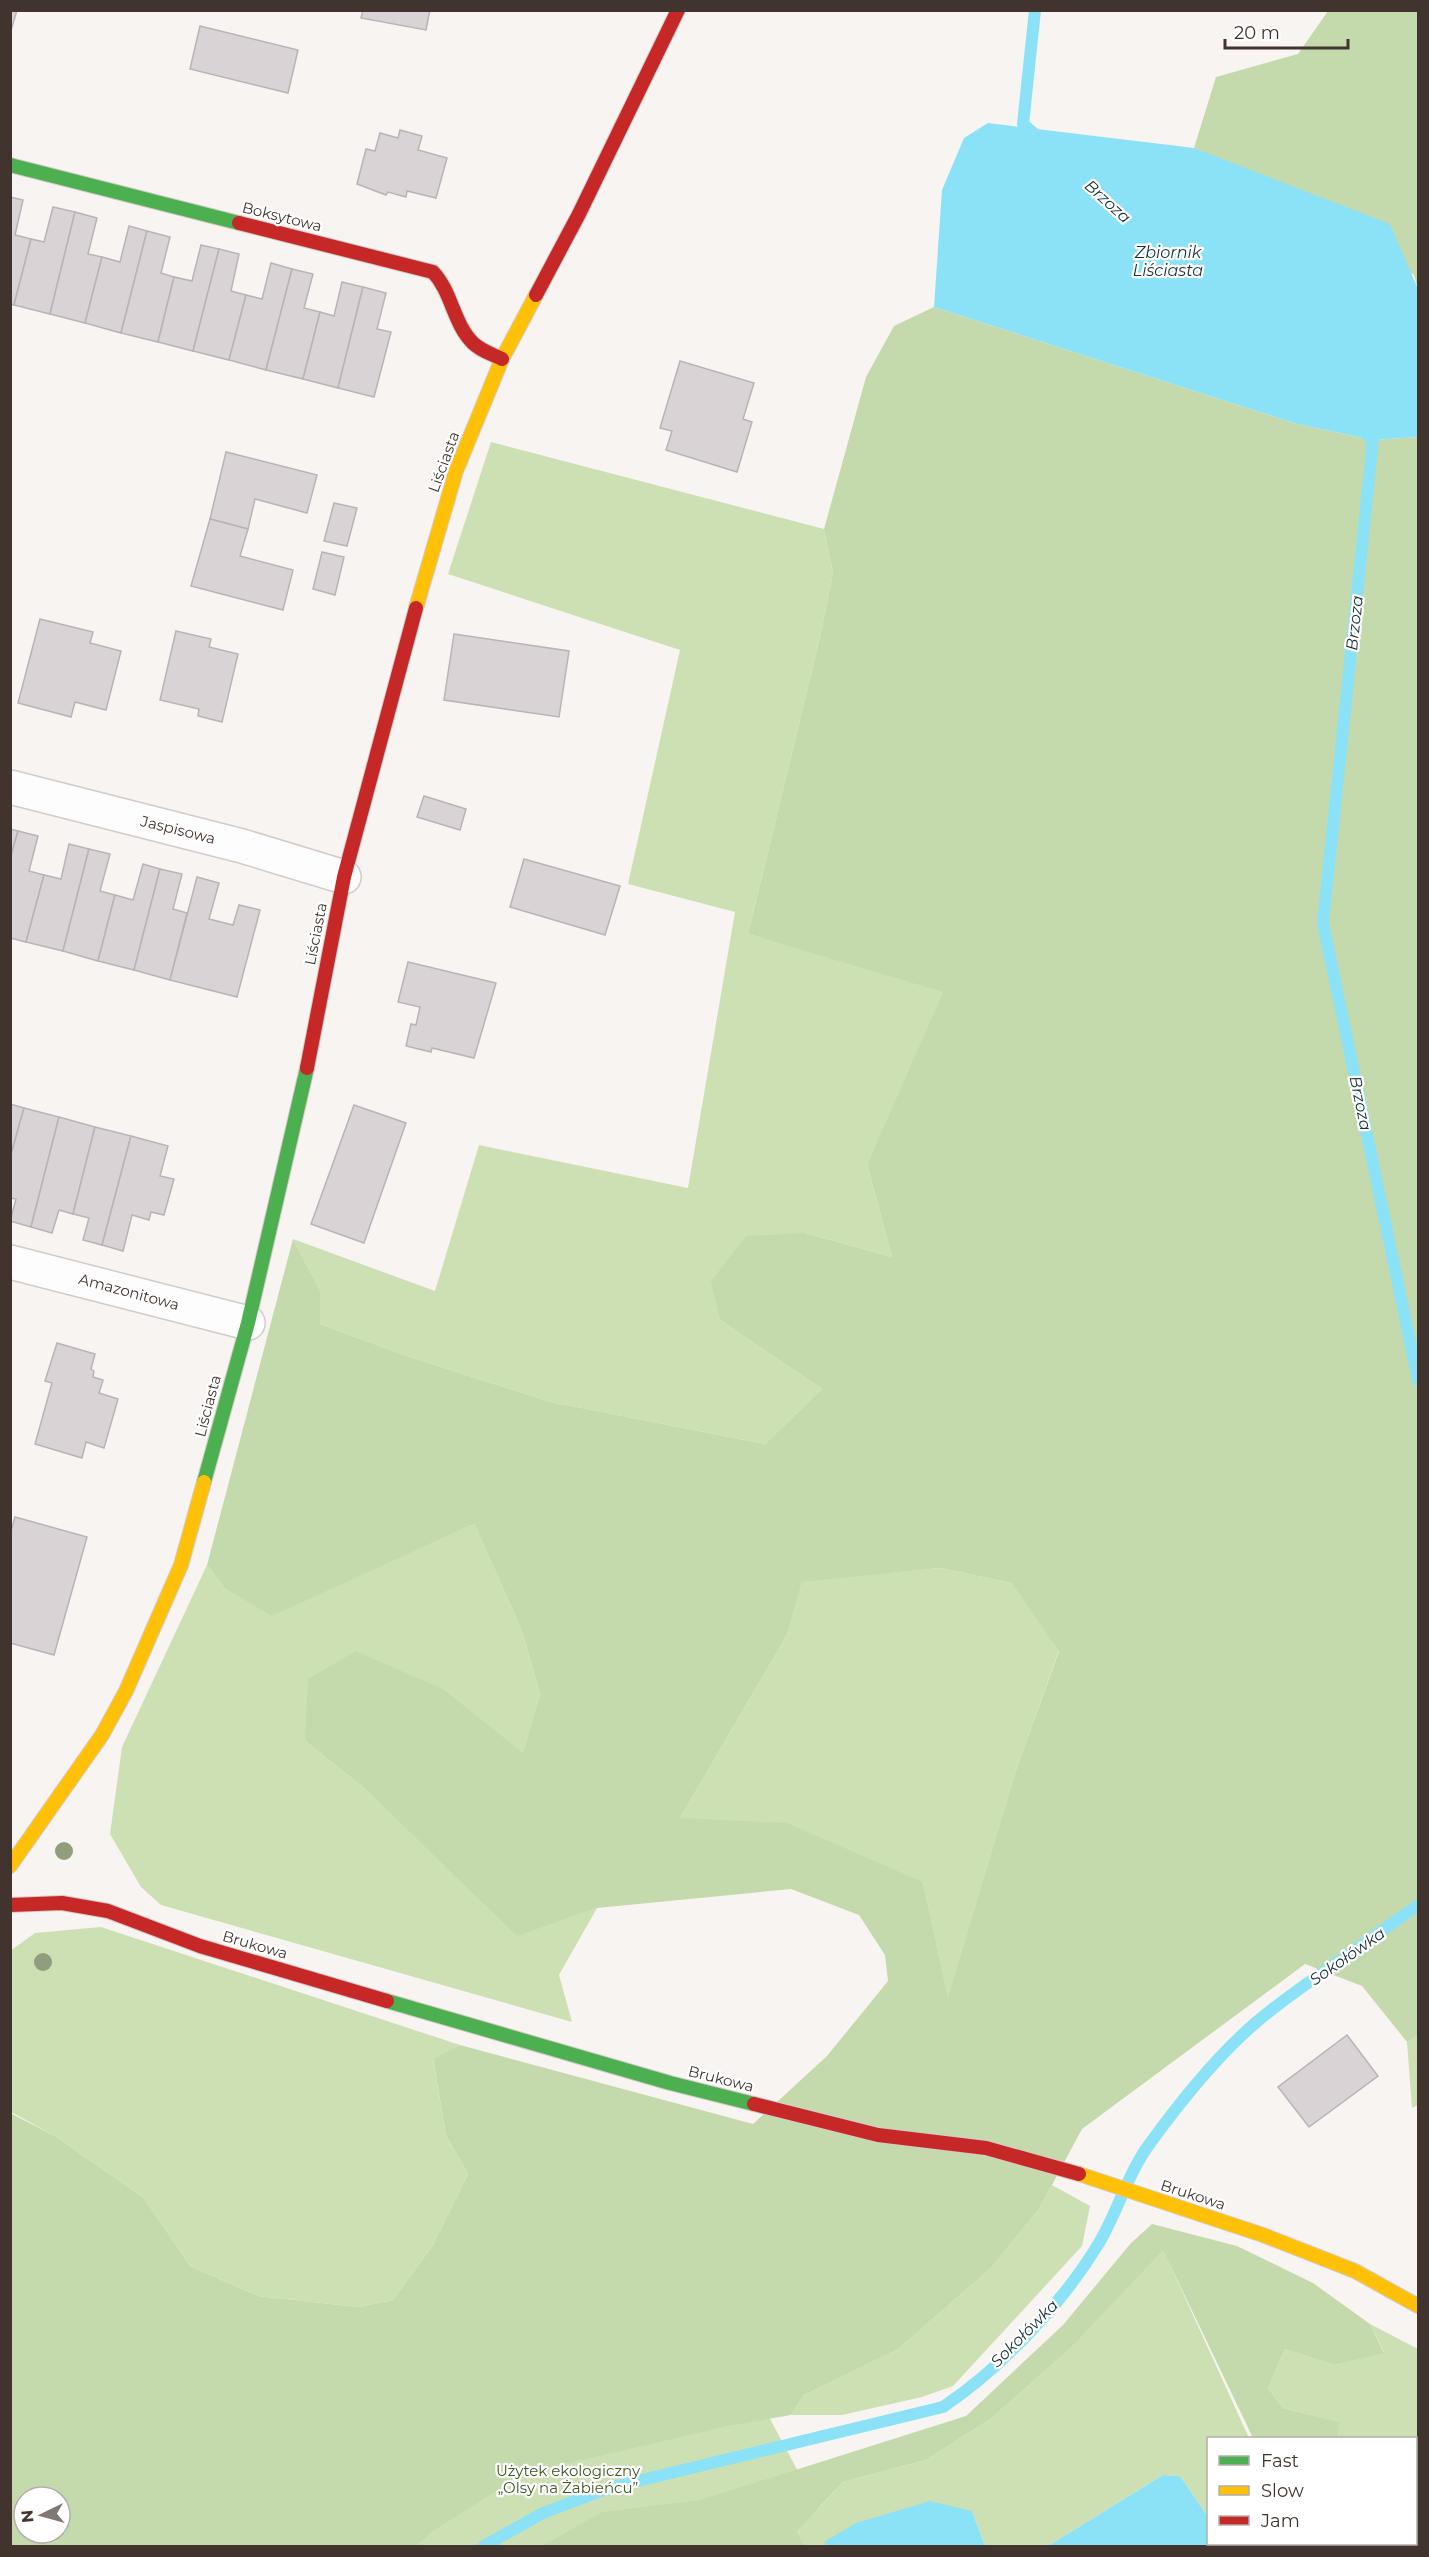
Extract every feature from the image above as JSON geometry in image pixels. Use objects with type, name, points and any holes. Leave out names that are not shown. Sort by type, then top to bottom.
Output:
[{"type":"street","name":"Liściasta","points":[[10,1866],[102,1735],[126,1691],[181,1565],[248,1323],[307,1067],[344,877],[395,680],[456,471],[502,359],[579,214],[678,10]]},
{"type":"street","name":"Boksytowa","points":[[10,165],[433,272],[441,279],[467,336],[474,344],[502,359]]},
{"type":"street","name":"Jaspisowa","points":[[10,788],[242,846],[344,877]]},
{"type":"street","name":"Amazonitowa","points":[[10,1262],[248,1323]]},
{"type":"street","name":"Brukowa","points":[[10,1905],[52,1902],[109,1910],[139,1918],[200,1946],[670,2084],[878,2135],[986,2148],[1089,2176],[1166,2205],[1263,2235],[1355,2271],[1419,2306]]},
{"type":"green space","points":[[1328,11],[1418,11],[1418,289],[1414,275],[1194,148],[1216,77],[1298,54]]},
{"type":"green space","points":[[934,307],[1297,424],[1373,440],[1418,437],[1418,2034],[1407,2042],[1362,1986],[1305,1964],[1082,2129],[1039,2209],[991,2268],[897,2350],[804,2395],[791,2415],[727,2426],[523,2474],[433,2531],[416,2546],[11,2546],[10,2113],[55,2136],[144,2198],[190,2266],[258,2296],[358,2307],[393,2300],[433,2245],[468,2174],[446,2135],[433,2059],[460,2045],[753,2124],[827,2056],[888,1981],[885,1955],[859,1915],[791,1889],[597,1908],[517,1936],[364,1788],[305,1741],[308,1679],[356,1651],[445,1690],[523,1753],[540,1694],[521,1628],[474,1524],[272,1616],[225,1589],[207,1565],[293,1239],[320,1290],[320,1324],[407,1356],[551,1402],[765,1444],[822,1389],[720,1320],[711,1281],[746,1236],[805,1233],[892,1257],[867,1164],[943,992],[748,934],[820,637],[833,573],[824,529],[866,377],[894,326]],"holes":[[[940,1568],[1011,1583],[1059,1651],[1015,1773],[948,1997],[923,1882],[787,1823],[680,1818],[787,1635],[802,1582]]]},
{"type":"green space","points":[[491,442],[824,529],[833,573],[820,637],[748,934],[944,991],[867,1164],[892,1257],[805,1233],[720,1320],[822,1389],[765,1444],[551,1402],[407,1356],[320,1324],[320,1290],[293,1239],[435,1291],[479,1145],[688,1188],[735,912],[628,884],[680,650],[448,574]]},
{"type":"green space","points":[[474,1524],[521,1628],[540,1694],[523,1754],[445,1690],[305,1741],[364,1788],[517,1935],[597,1908],[559,1975],[572,2022],[161,1905],[141,1887],[110,1834],[122,1747],[207,1565],[225,1589],[272,1615]]},
{"type":"green space","points":[[940,1568],[1011,1583],[1059,1650],[1015,1773],[948,1998],[923,1882],[680,1818],[787,1635],[802,1581]]},
{"type":"green space","points":[[101,1927],[460,2045],[433,2060],[446,2135],[468,2174],[433,2245],[393,2300],[358,2307],[258,2296],[190,2266],[144,2198],[55,2136],[11,2112],[10,1951],[35,1933]]},
{"type":"green space","points":[[1418,2033],[1418,2105],[1412,2108],[1407,2042]]},
{"type":"green space","points":[[1052,2185],[1090,2206],[1082,2246],[953,2386],[922,2397],[842,2415],[791,2415],[804,2395],[897,2350],[991,2268],[1039,2209]]},
{"type":"green space","points":[[1152,2224],[1237,2246],[1313,2283],[1370,2324],[1384,2353],[1334,2365],[1285,2349],[1268,2388],[1283,2408],[1339,2422],[1337,2437],[1253,2437],[1163,2250],[1074,2345],[992,2418],[926,2460],[843,2482],[797,2531],[804,2546],[542,2546],[602,2512],[700,2500],[966,2416],[1063,2325],[1131,2243]]},
{"type":"green space","name":"Użytek ekologiczny „Olsy na Żabieńcu”","points":[[1163,2249],[1249,2437],[1207,2437],[1207,2516],[1180,2476],[1163,2475],[1048,2546],[985,2546],[972,2511],[838,2546],[11,2546],[10,2377],[768,2415],[818,2509],[843,2482],[926,2460],[992,2418],[1074,2345]]},
{"type":"green space","points":[[1370,2324],[1418,2349],[1417,2450],[1417,2437],[1337,2437],[1338,2422],[1283,2408],[1268,2388],[1285,2349],[1334,2365],[1384,2352]]},
{"type":"green space","points":[[1417,2450],[1418,2546],[1299,2546],[1417,2545]]},
{"type":"green space","points":[[1228,2545],[1298,2546],[1229,2546]]},
{"type":"water","name":"Zbiornik Liściasta","points":[[988,123],[1194,148],[1390,224],[1418,289],[1418,437],[1373,440],[1297,424],[934,307],[942,190],[964,138]]},
{"type":"water","points":[[1163,2475],[1180,2476],[1207,2516],[1207,2545],[1229,2546],[1048,2546]]},
{"type":"water","points":[[930,2501],[972,2511],[985,2546],[827,2546],[824,2542],[856,2523]]},
{"type":"building","points":[[10,10],[17,10],[10,34]]},
{"type":"building","points":[[363,10],[430,10],[426,30],[361,18]]},
{"type":"building","points":[[200,26],[298,50],[288,93],[190,69]]},
{"type":"building","points":[[400,130],[422,136],[418,150],[447,158],[436,198],[407,191],[406,197],[388,192],[386,195],[357,184],[366,149],[375,151],[380,133],[398,138]]},
{"type":"building","points":[[10,197],[23,200],[15,235],[31,239],[14,305],[10,304]]},
{"type":"building","points":[[53,207],[75,212],[50,314],[14,305],[31,239],[44,242]]},
{"type":"building","points":[[75,212],[97,218],[88,254],[102,257],[85,323],[50,314]]},
{"type":"building","points":[[129,226],[147,231],[121,333],[85,323],[102,257],[120,262]]},
{"type":"building","points":[[147,231],[170,237],[161,273],[174,277],[158,342],[121,333]]},
{"type":"building","points":[[201,245],[219,249],[193,351],[158,342],[174,277],[192,281]]},
{"type":"building","points":[[219,249],[239,254],[231,291],[246,295],[229,360],[193,351]]},
{"type":"building","points":[[271,263],[292,269],[266,370],[229,360],[246,295],[262,299]]},
{"type":"building","points":[[292,269],[313,274],[304,308],[320,312],[303,379],[266,370]]},
{"type":"building","points":[[342,282],[363,287],[338,388],[303,379],[320,312],[334,316]]},
{"type":"building","points":[[363,287],[386,293],[377,329],[391,332],[374,397],[338,388]]},
{"type":"building","points":[[680,361],[754,383],[743,419],[752,422],[737,472],[666,450],[672,431],[660,428]]},
{"type":"building","points":[[226,452],[317,475],[307,513],[255,499],[248,529],[210,519]]},
{"type":"building","points":[[334,503],[357,508],[347,546],[324,541]]},
{"type":"building","points":[[210,519],[248,529],[240,556],[293,570],[283,610],[191,586]]},
{"type":"building","points":[[322,552],[344,557],[335,595],[313,589]]},
{"type":"building","points":[[40,619],[93,632],[90,643],[121,651],[106,710],[75,702],[71,717],[18,703]]},
{"type":"building","points":[[176,631],[211,639],[209,647],[238,654],[222,722],[198,716],[199,709],[160,700]]},
{"type":"building","points":[[454,634],[569,651],[559,717],[444,700]]},
{"type":"building","points":[[424,796],[466,809],[460,830],[417,817]]},
{"type":"building","points":[[10,829],[18,831],[10,859]]},
{"type":"building","points":[[18,831],[38,836],[29,871],[44,875],[26,942],[10,938],[10,859]]},
{"type":"building","points":[[69,844],[89,849],[63,951],[26,942],[44,875],[61,879]]},
{"type":"building","points":[[89,849],[110,854],[100,891],[115,895],[98,961],[63,951]]},
{"type":"building","points":[[524,859],[620,886],[605,935],[510,907]]},
{"type":"building","points":[[143,864],[160,869],[134,970],[98,961],[115,895],[133,900]]},
{"type":"building","points":[[160,869],[182,874],[173,909],[187,913],[170,980],[134,970]]},
{"type":"building","points":[[197,877],[219,883],[209,919],[233,925],[239,905],[260,910],[237,997],[170,980]]},
{"type":"building","points":[[408,962],[496,983],[474,1058],[432,1048],[431,1052],[406,1046],[411,1024],[416,1025],[420,1007],[398,1002]]},
{"type":"building","points":[[10,1104],[24,1108],[10,1158]]},
{"type":"building","points":[[354,1105],[406,1123],[364,1243],[311,1224]]},
{"type":"building","points":[[24,1108],[59,1117],[31,1227],[10,1221],[16,1199],[10,1198],[10,1158]]},
{"type":"building","points":[[59,1117],[95,1127],[73,1214],[59,1210],[52,1233],[31,1227]]},
{"type":"building","points":[[95,1127],[131,1136],[102,1245],[83,1240],[89,1218],[73,1214]]},
{"type":"building","points":[[131,1136],[168,1146],[160,1176],[174,1179],[164,1215],[151,1212],[149,1220],[132,1215],[123,1251],[102,1245]]},
{"type":"building","points":[[57,1343],[95,1354],[91,1369],[94,1371],[93,1377],[103,1380],[99,1393],[118,1399],[104,1448],[86,1442],[82,1458],[35,1444],[52,1383],[45,1381]]},
{"type":"building","points":[[15,1517],[87,1537],[54,1655],[10,1643],[10,1534]]},
{"type":"building","points":[[1347,2035],[1378,2076],[1309,2127],[1278,2087]]},
{"type":"waterway","name":"Brzoza","points":[[1035,10],[1023,124],[1038,137]]},
{"type":"waterway","name":"Brzoza","points":[[1362,430],[1373,440],[1323,923],[1418,1380]]},
{"type":"waterway","name":"Sokołówka","points":[[484,2546],[543,2513],[609,2488],[943,2407],[1008,2354],[1068,2288],[1099,2243],[1143,2154],[1177,2108],[1222,2055],[1270,2011],[1418,1905]]},
{"type":"traffic: fast","points":[[10,165],[239,223]]},
{"type":"traffic: fast","points":[[204,1482],[248,1323],[307,1068]]},
{"type":"traffic: fast","points":[[387,2001],[670,2083],[754,2104]]},
{"type":"traffic: slow","points":[[416,608],[456,471],[502,359],[536,295]]},
{"type":"traffic: slow","points":[[10,1866],[102,1735],[126,1691],[181,1565],[204,1482]]},
{"type":"traffic: slow","points":[[1079,2174],[1263,2235],[1355,2271],[1418,2306]]},
{"type":"traffic: jam","points":[[536,295],[579,214],[678,10]]},
{"type":"traffic: jam","points":[[239,223],[433,272],[444,289],[466,335],[480,348],[502,359]]},
{"type":"traffic: jam","points":[[307,1068],[344,877],[416,608]]},
{"type":"traffic: jam","points":[[10,1905],[62,1903],[108,1911],[200,1946],[387,2001]]},
{"type":"traffic: jam","points":[[754,2104],[878,2135],[986,2148],[1079,2174]]}]
